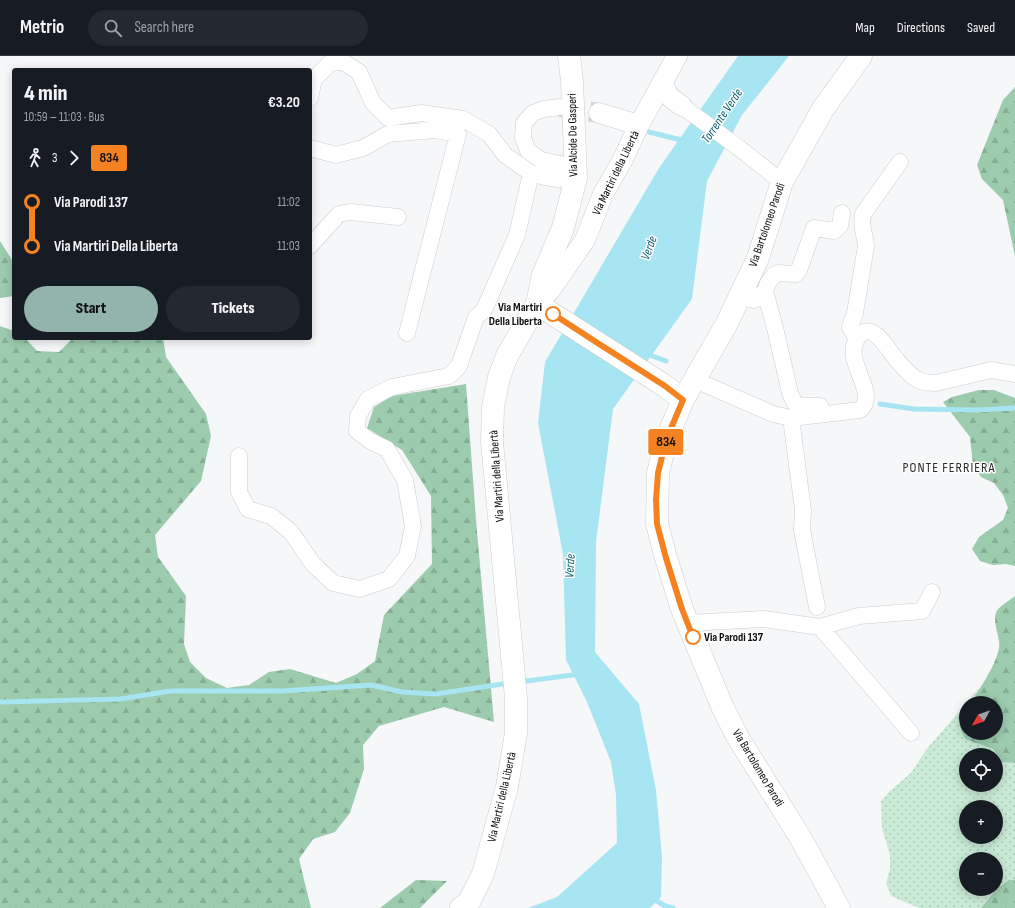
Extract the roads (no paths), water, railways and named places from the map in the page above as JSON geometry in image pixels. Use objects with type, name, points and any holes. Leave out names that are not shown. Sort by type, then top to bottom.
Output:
[{"type":"main road","name":"Via Alcide De Gasperi","points":[[544,309],[544,275],[563,228],[576,173],[572,81],[569,56]]},
{"type":"main road","name":"Via Bartolomeo Parodi","points":[[838,908],[800,837],[737,736],[722,706],[687,623],[666,558],[658,531],[656,500],[658,473],[666,440],[683,400],[727,323],[758,258],[782,182],[823,109],[861,56]]},
{"type":"main road","points":[[544,309],[665,386],[683,400]]},
{"type":"main road","name":"Via Martiri della Libertà","points":[[461,908],[469,902],[483,874],[507,787],[516,733],[516,698],[492,442],[493,407],[498,377],[507,356],[544,309]]},
{"type":"street","name":"Via Martiri della Libertà","points":[[544,309],[551,289],[585,240],[603,194],[623,159],[662,81],[677,56]]},
{"type":"street","points":[[312,88],[314,79],[330,63],[343,62],[359,72],[373,103],[388,118],[421,113],[463,119],[489,134],[505,155],[531,173],[558,179],[576,173]]},
{"type":"street","points":[[662,81],[666,92],[677,102],[782,182]]},
{"type":"street","points":[[650,104],[662,100],[677,102]]},
{"type":"street","points":[[560,107],[544,109],[532,113],[524,123],[523,138],[528,151],[541,160],[576,173]]},
{"type":"street","points":[[599,113],[639,125]]},
{"type":"street","points":[[312,149],[336,155],[363,148],[388,134],[435,130],[458,134],[407,332]]},
{"type":"street","points":[[857,339],[850,327],[855,313],[866,246],[866,238],[861,223],[862,218],[863,214],[900,162]]},
{"type":"street","points":[[239,456],[239,492],[248,509],[271,516],[291,532],[313,564],[333,583],[360,589],[389,579],[407,556],[413,526],[405,480],[387,449],[370,441],[357,431],[358,416],[368,399],[392,387],[449,376],[459,366],[476,317],[484,310],[517,235],[531,173]]},
{"type":"street","points":[[312,244],[339,214],[350,212],[398,217]]},
{"type":"street","points":[[739,297],[754,300],[765,291],[768,283],[774,275],[778,273],[796,274],[799,270],[814,228],[834,231],[840,226],[842,213]]},
{"type":"street","points":[[765,291],[790,393],[794,402],[801,407],[836,406],[839,413]]},
{"type":"street","points":[[695,380],[773,414],[791,418],[860,410],[864,407],[866,391],[856,368],[854,357],[857,339],[865,332],[872,333],[883,340],[897,360],[909,373],[918,380],[927,383],[936,383],[991,370],[1015,374]]},
{"type":"street","points":[[791,418],[803,510],[802,530],[818,607]]},
{"type":"street","points":[[687,623],[764,619],[820,627],[859,616],[922,611],[932,592]]},
{"type":"street","points":[[820,627],[911,733]]},
{"type":"water","points":[[738,56],[789,56],[742,115],[707,181],[692,299],[613,409],[596,542],[595,652],[639,704],[656,790],[662,857],[661,897],[650,908],[528,908],[557,897],[617,843],[616,795],[611,762],[587,702],[566,660],[563,554],[538,423],[545,362],[659,168]]},
{"type":"waterway","points":[[649,132],[685,141]]},
{"type":"waterway","points":[[647,354],[666,361]]},
{"type":"waterway","points":[[880,404],[914,409],[977,410],[1015,408]]},
{"type":"waterway","points":[[519,682],[580,674]]},
{"type":"waterway","points":[[0,702],[121,699],[170,691],[283,691],[371,685],[402,692],[436,694],[509,683]]},
{"type":"waterway","points":[[652,898],[665,906],[673,908]]},
{"type":"tunnel","points":[[560,107],[599,113]]},
{"type":"place","name":"Via Martiri Della Liberta","points":[[553,314]]},
{"type":"place","name":"Via Parodi 137","points":[[693,637]]},
{"type":"district","name":"PONTE FERRIERA","points":[[949,467]]},
{"type":"water label","name":"Torrente Verde","points":[[722,116]]},
{"type":"water label","name":"Verde","points":[[649,248]]},
{"type":"water label","name":"Verde","points":[[570,566]]}]
